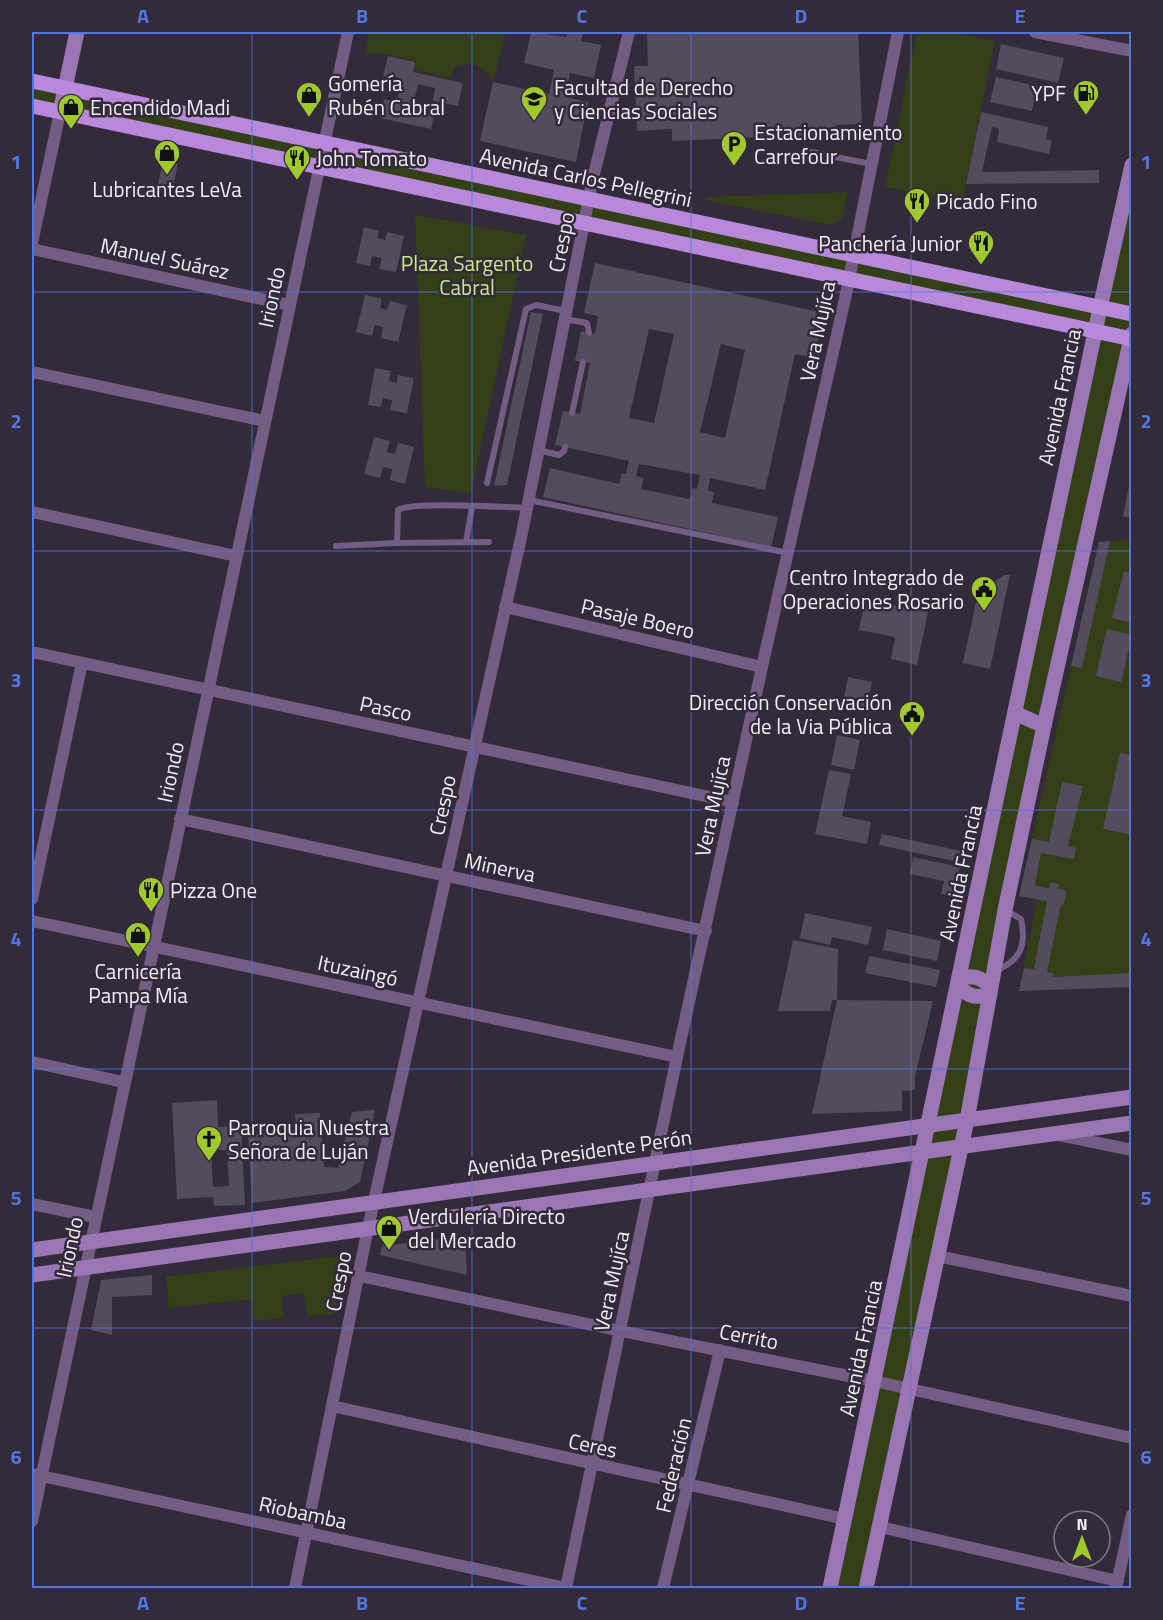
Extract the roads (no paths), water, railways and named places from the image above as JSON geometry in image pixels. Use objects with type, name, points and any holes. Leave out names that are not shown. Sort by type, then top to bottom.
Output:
[{"type":"main road","points":[[60,112],[77,32]]},
{"type":"main road","name":"Avenida Carlos Pellegrini","points":[[32,81],[1131,314]]},
{"type":"main road","points":[[32,106],[1131,337],[1005,910],[962,1145],[866,1588]]},
{"type":"main road","name":"Avenida Francia","points":[[830,1588],[1131,165]]},
{"type":"main road","points":[[1015,712],[1044,726]]},
{"type":"main road","points":[[958,981],[966,976],[980,978],[992,984]]},
{"type":"main road","name":"Avenida Presidente Perón","points":[[32,1250],[1131,1097]]},
{"type":"main road","points":[[32,1275],[1131,1123]]},
{"type":"street","name":"Iriondo","points":[[32,1521],[36,1475],[85,1267],[348,32]]},
{"type":"street","name":"Crespo","points":[[295,1588],[368,1228],[528,503],[589,199],[629,32]]},
{"type":"street","name":"Vera Mujíca","points":[[566,1588],[677,1057],[848,279],[898,32]]},
{"type":"street","points":[[1035,32],[1131,51]]},
{"type":"street","points":[[32,243],[60,112]]},
{"type":"street","name":"Manuel Suárez","points":[[32,249],[290,305]]},
{"type":"street","points":[[32,372],[265,421]]},
{"type":"street","points":[[32,512],[236,556]]},
{"type":"street","name":"Pasaje Boero","points":[[505,607],[762,667]]},
{"type":"street","name":"Pasco","points":[[32,652],[733,802]]},
{"type":"street","points":[[32,899],[81,663]]},
{"type":"street","name":"Minerva","points":[[180,819],[706,931]]},
{"type":"street","name":"Ituzaingó","points":[[32,921],[677,1057]]},
{"type":"street","points":[[32,1062],[123,1082]]},
{"type":"street","points":[[1052,1134],[1131,1150]]},
{"type":"street","points":[[32,1204],[95,1217]]},
{"type":"street","points":[[937,1256],[1131,1296]]},
{"type":"street","name":"Cerrito","points":[[359,1276],[874,1381],[1131,1438]]},
{"type":"street","name":"Federación","points":[[663,1588],[720,1350]]},
{"type":"street","name":"Ceres","points":[[332,1406],[845,1519]]},
{"type":"street","name":"Riobamba","points":[[36,1475],[566,1588]]},
{"type":"street","points":[[879,1527],[1117,1585],[1131,1515]]},
{"type":"lane","points":[[811,152],[871,164]]},
{"type":"lane","points":[[487,483],[526,309],[536,305],[587,323],[589,333]]},
{"type":"lane","points":[[572,413],[583,362]]},
{"type":"lane","points":[[538,450],[559,455],[564,451],[564,447]]},
{"type":"lane","points":[[397,543],[398,510],[402,507],[472,507],[528,503],[788,553]]},
{"type":"lane","points":[[466,542],[472,507]]},
{"type":"lane","points":[[336,546],[489,542]]},
{"type":"lane","points":[[992,984],[1018,956],[1024,932],[1021,919],[1005,910]]},
{"type":"place","name":"YPF","points":[[1086,116]]},
{"type":"place","name":"Gomería Rubén Cabral","points":[[309,118]]},
{"type":"place","name":"Facultad de Derecho y Ciencias Sociales","points":[[534,122]]},
{"type":"place","name":"Encendido Madi","points":[[71,130]]},
{"type":"place","name":"Estacionamiento Carrefour","points":[[734,167]]},
{"type":"place","name":"Lubricantes LeVa","points":[[167,176]]},
{"type":"place","name":"John Tomato","points":[[297,181]]},
{"type":"place","name":"Picado Fino","points":[[917,224]]},
{"type":"place","name":"Panchería Junior","points":[[981,266]]},
{"type":"place","name":"Centro Integrado de Operaciones Rosario","points":[[984,612]]},
{"type":"place","name":"Dirección Conservación de la Via Pública","points":[[912,737]]},
{"type":"place","name":"Pizza One","points":[[151,913]]},
{"type":"place","name":"Carnicería Pampa Mía","points":[[138,958]]},
{"type":"place","name":"Parroquia Nuestra Señora de Luján","points":[[209,1162]]},
{"type":"place","name":"Verdulería Directo del Mercado","points":[[389,1251]]},
{"type":"park label","name":"Plaza Sargento Cabral","points":[[467,275]]}]
